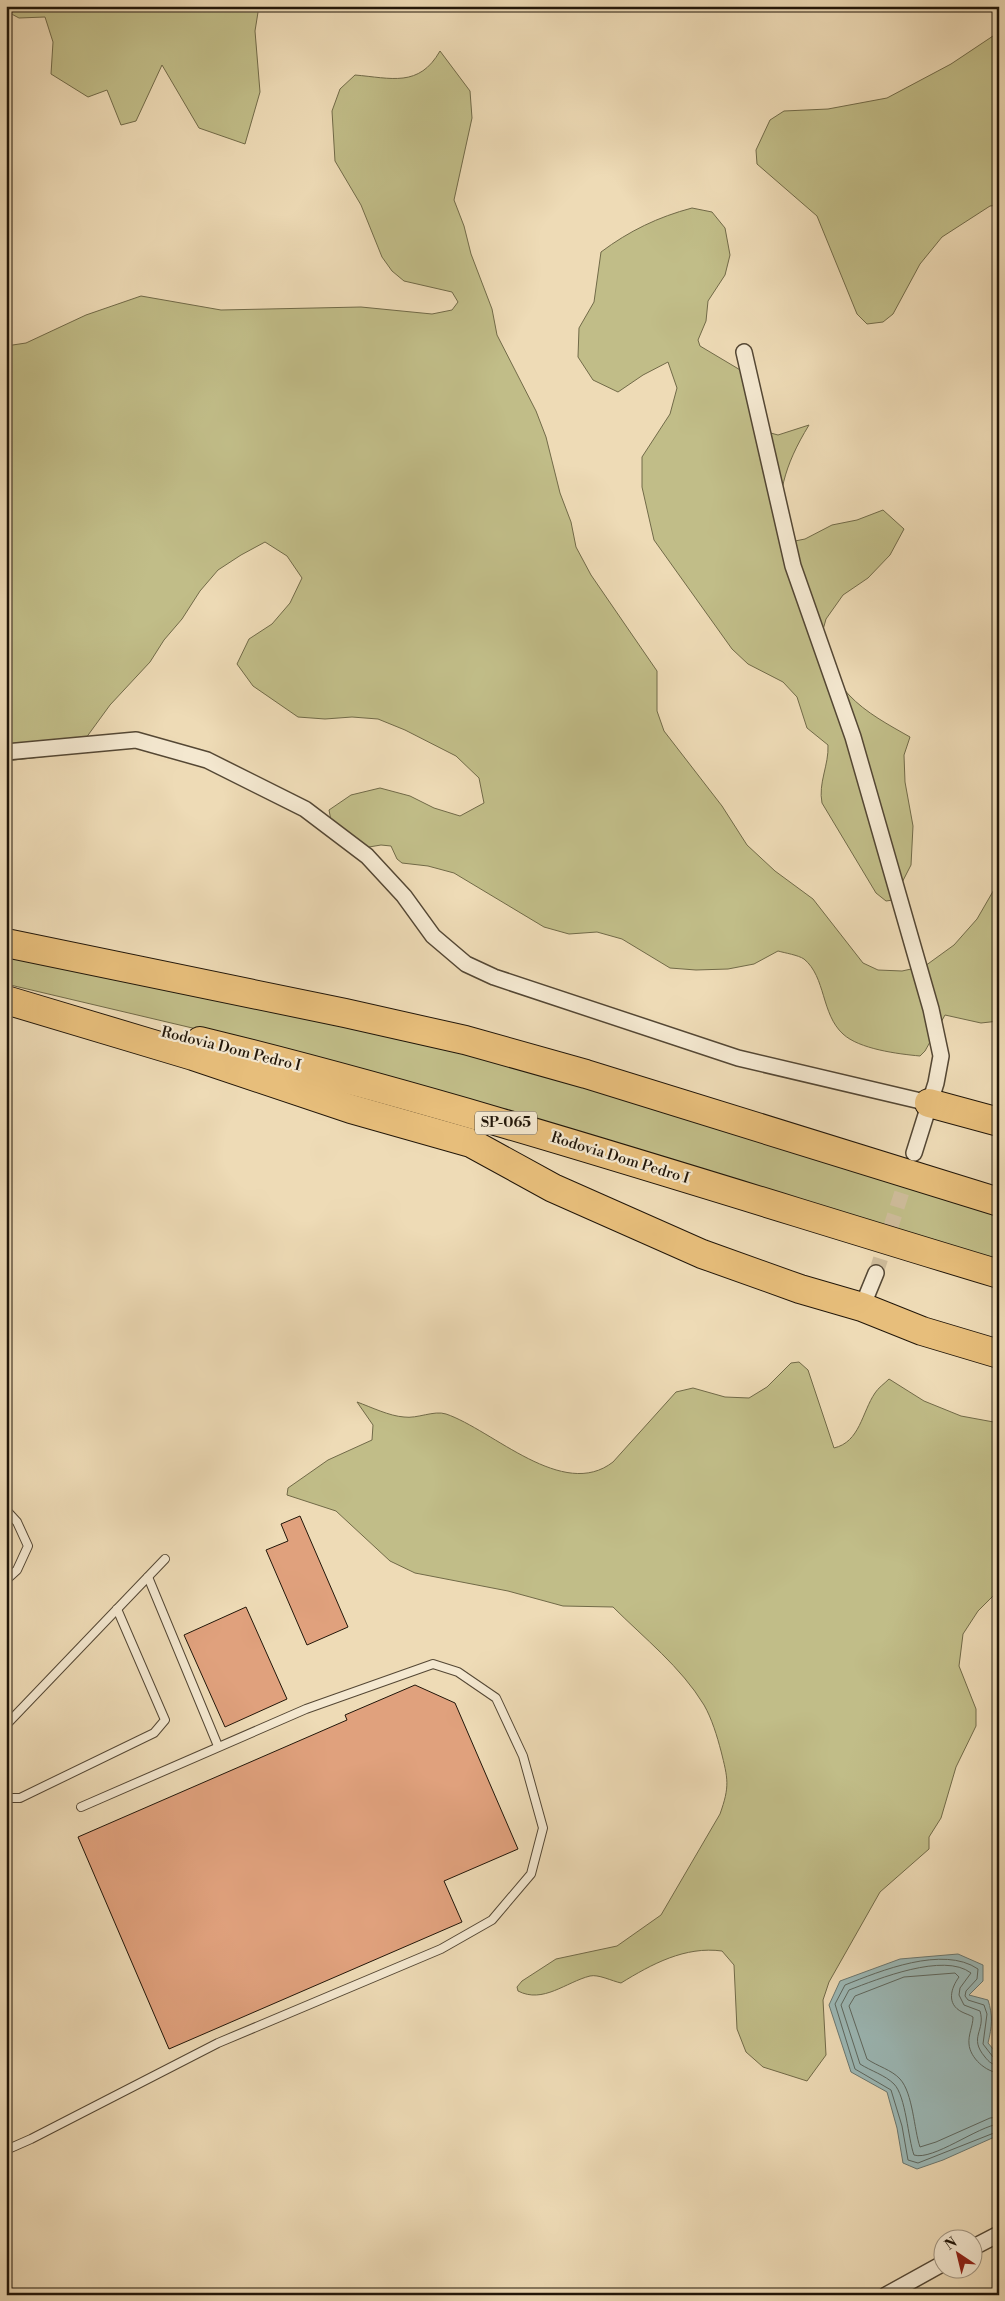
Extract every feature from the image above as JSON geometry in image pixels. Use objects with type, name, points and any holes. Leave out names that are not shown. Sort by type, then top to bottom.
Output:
[{"type":"highway","points":[[6,943],[345,1012],[465,1040],[586,1074],[999,1202]]},
{"type":"highway","name":"Rodovia Dom Pedro I","points":[[6,994],[310,1068],[499,1121],[999,1274]]},
{"type":"highway","points":[[6,1000],[193,1056],[352,1109],[470,1143],[553,1188],[702,1254],[862,1307],[922,1331],[999,1354]]},
{"type":"highway","points":[[929,1104],[999,1122]]},
{"type":"street","points":[[744,352],[793,566],[853,737],[931,1010],[940,1056],[936,1084],[914,1153]]},
{"type":"street","points":[[6,752],[136,740],[207,760],[305,809],[367,856],[404,896],[433,936],[466,964],[494,977],[738,1058],[929,1104]]},
{"type":"street","points":[[862,1307],[876,1273]]},
{"type":"street","points":[[982,2243],[999,2234]]},
{"type":"street","points":[[886,2295],[932,2270]]},
{"type":"lane","points":[[6,1510],[18,1522],[28,1546],[17,1570],[6,1580]]},
{"type":"lane","points":[[6,1725],[165,1559]]},
{"type":"lane","points":[[148,1577],[218,1746]]},
{"type":"lane","points":[[6,1798],[20,1798],[154,1733],[165,1720],[117,1609]]},
{"type":"lane","points":[[6,2150],[218,2043],[441,1949],[492,1920],[530,1874],[543,1828],[523,1756],[496,1698],[458,1672],[433,1664],[306,1709],[81,1807]]},
{"type":"shaded area","points":[[6,6],[259,6],[255,31],[260,92],[245,144],[199,128],[162,65],[136,121],[121,125],[107,90],[88,97],[51,74],[53,42],[45,17],[19,18],[6,11]]},
{"type":"shaded area","points":[[999,32],[999,205],[990,206],[942,237],[920,264],[893,314],[883,322],[867,324],[857,314],[817,216],[757,164],[756,150],[770,120],[784,111],[828,109],[887,98],[951,64]]},
{"type":"shaded area","points":[[440,51],[470,91],[472,118],[454,200],[464,226],[471,254],[492,309],[497,335],[536,411],[546,437],[560,493],[571,522],[576,547],[591,575],[657,671],[657,711],[664,731],[722,806],[747,845],[775,871],[813,899],[863,963],[878,970],[902,971],[925,966],[954,945],[977,919],[999,881],[999,1021],[981,1023],[945,1015],[925,1051],[920,1056],[869,1047],[850,1039],[836,1026],[816,976],[804,959],[798,956],[778,951],[754,964],[728,969],[696,970],[670,968],[622,939],[597,932],[569,934],[544,927],[454,873],[428,866],[402,863],[397,859],[391,846],[381,845],[357,849],[334,836],[329,810],[351,795],[380,788],[410,796],[434,808],[460,816],[484,803],[479,778],[456,756],[405,730],[378,719],[298,717],[253,686],[237,664],[249,639],[272,624],[290,603],[302,578],[287,556],[265,542],[218,570],[200,591],[150,662],[110,705],[75,753],[6,761],[6,346],[26,343],[86,315],[141,296],[221,310],[361,307],[432,314],[452,310],[458,302],[452,292],[404,281],[392,271],[382,257],[361,205],[335,161],[332,111],[340,89],[355,75],[392,78],[413,76],[423,71],[432,63]]},
{"type":"shaded area","points":[[692,208],[712,212],[725,228],[730,255],[725,275],[708,301],[706,321],[698,340],[700,346],[752,377],[767,432],[778,435],[809,425],[793,454],[784,482],[779,511],[780,544],[805,539],[832,525],[857,520],[883,510],[904,529],[890,555],[868,578],[843,595],[826,619],[819,644],[836,677],[849,695],[870,713],[910,737],[904,755],[905,782],[913,826],[911,865],[893,900],[886,901],[876,893],[822,803],[821,788],[828,745],[807,728],[797,697],[783,682],[748,664],[732,649],[654,540],[642,487],[642,457],[670,414],[677,388],[668,362],[643,375],[618,392],[593,380],[578,357],[579,328],[594,302],[601,252],[644,226]]},
{"type":"shaded area","points":[[6,954],[479,1056],[818,1158],[999,1216],[999,1264],[239,1039],[6,984]]},
{"type":"shaded area","points":[[799,1362],[808,1370],[834,1448],[850,1440],[875,1393],[889,1379],[924,1401],[961,1416],[999,1423],[999,1590],[978,1611],[963,1634],[959,1666],[976,1709],[976,1726],[956,1767],[941,1818],[929,1837],[929,1849],[880,1892],[829,1982],[823,2000],[826,2055],[807,2081],[763,2067],[746,2052],[737,2029],[734,1965],[722,1951],[695,1951],[669,1958],[621,1983],[590,1976],[545,1994],[527,1994],[518,1991],[517,1987],[522,1981],[556,1959],[617,1946],[661,1915],[720,1814],[727,1782],[714,1728],[707,1710],[695,1691],[673,1665],[613,1607],[563,1606],[508,1591],[415,1573],[390,1561],[336,1511],[287,1495],[288,1488],[328,1460],[372,1440],[373,1425],[357,1402],[398,1416],[446,1414],[465,1422],[528,1459],[551,1468],[572,1473],[593,1472],[613,1462],[676,1392],[693,1388],[725,1397],[749,1398],[767,1387],[791,1363]]},
{"type":"water","points":[[958,1954],[983,1965],[983,1981],[969,1995],[988,2000],[990,2005],[991,2021],[988,2043],[999,2056],[999,2135],[943,2160],[917,2169],[903,2163],[897,2128],[887,2092],[851,2072],[829,2005],[840,1981],[900,1959]]},
{"type":"building","points":[[300,1516],[348,1627],[307,1645],[266,1550],[288,1541],[281,1524]]},
{"type":"building","points":[[246,1607],[287,1699],[225,1727],[184,1635]]},
{"type":"building","points":[[415,1685],[455,1703],[518,1849],[444,1881],[462,1922],[169,2049],[78,1837],[347,1720],[345,1715]]},
{"type":"tunnel","points":[[876,1273],[910,1167]]}]
